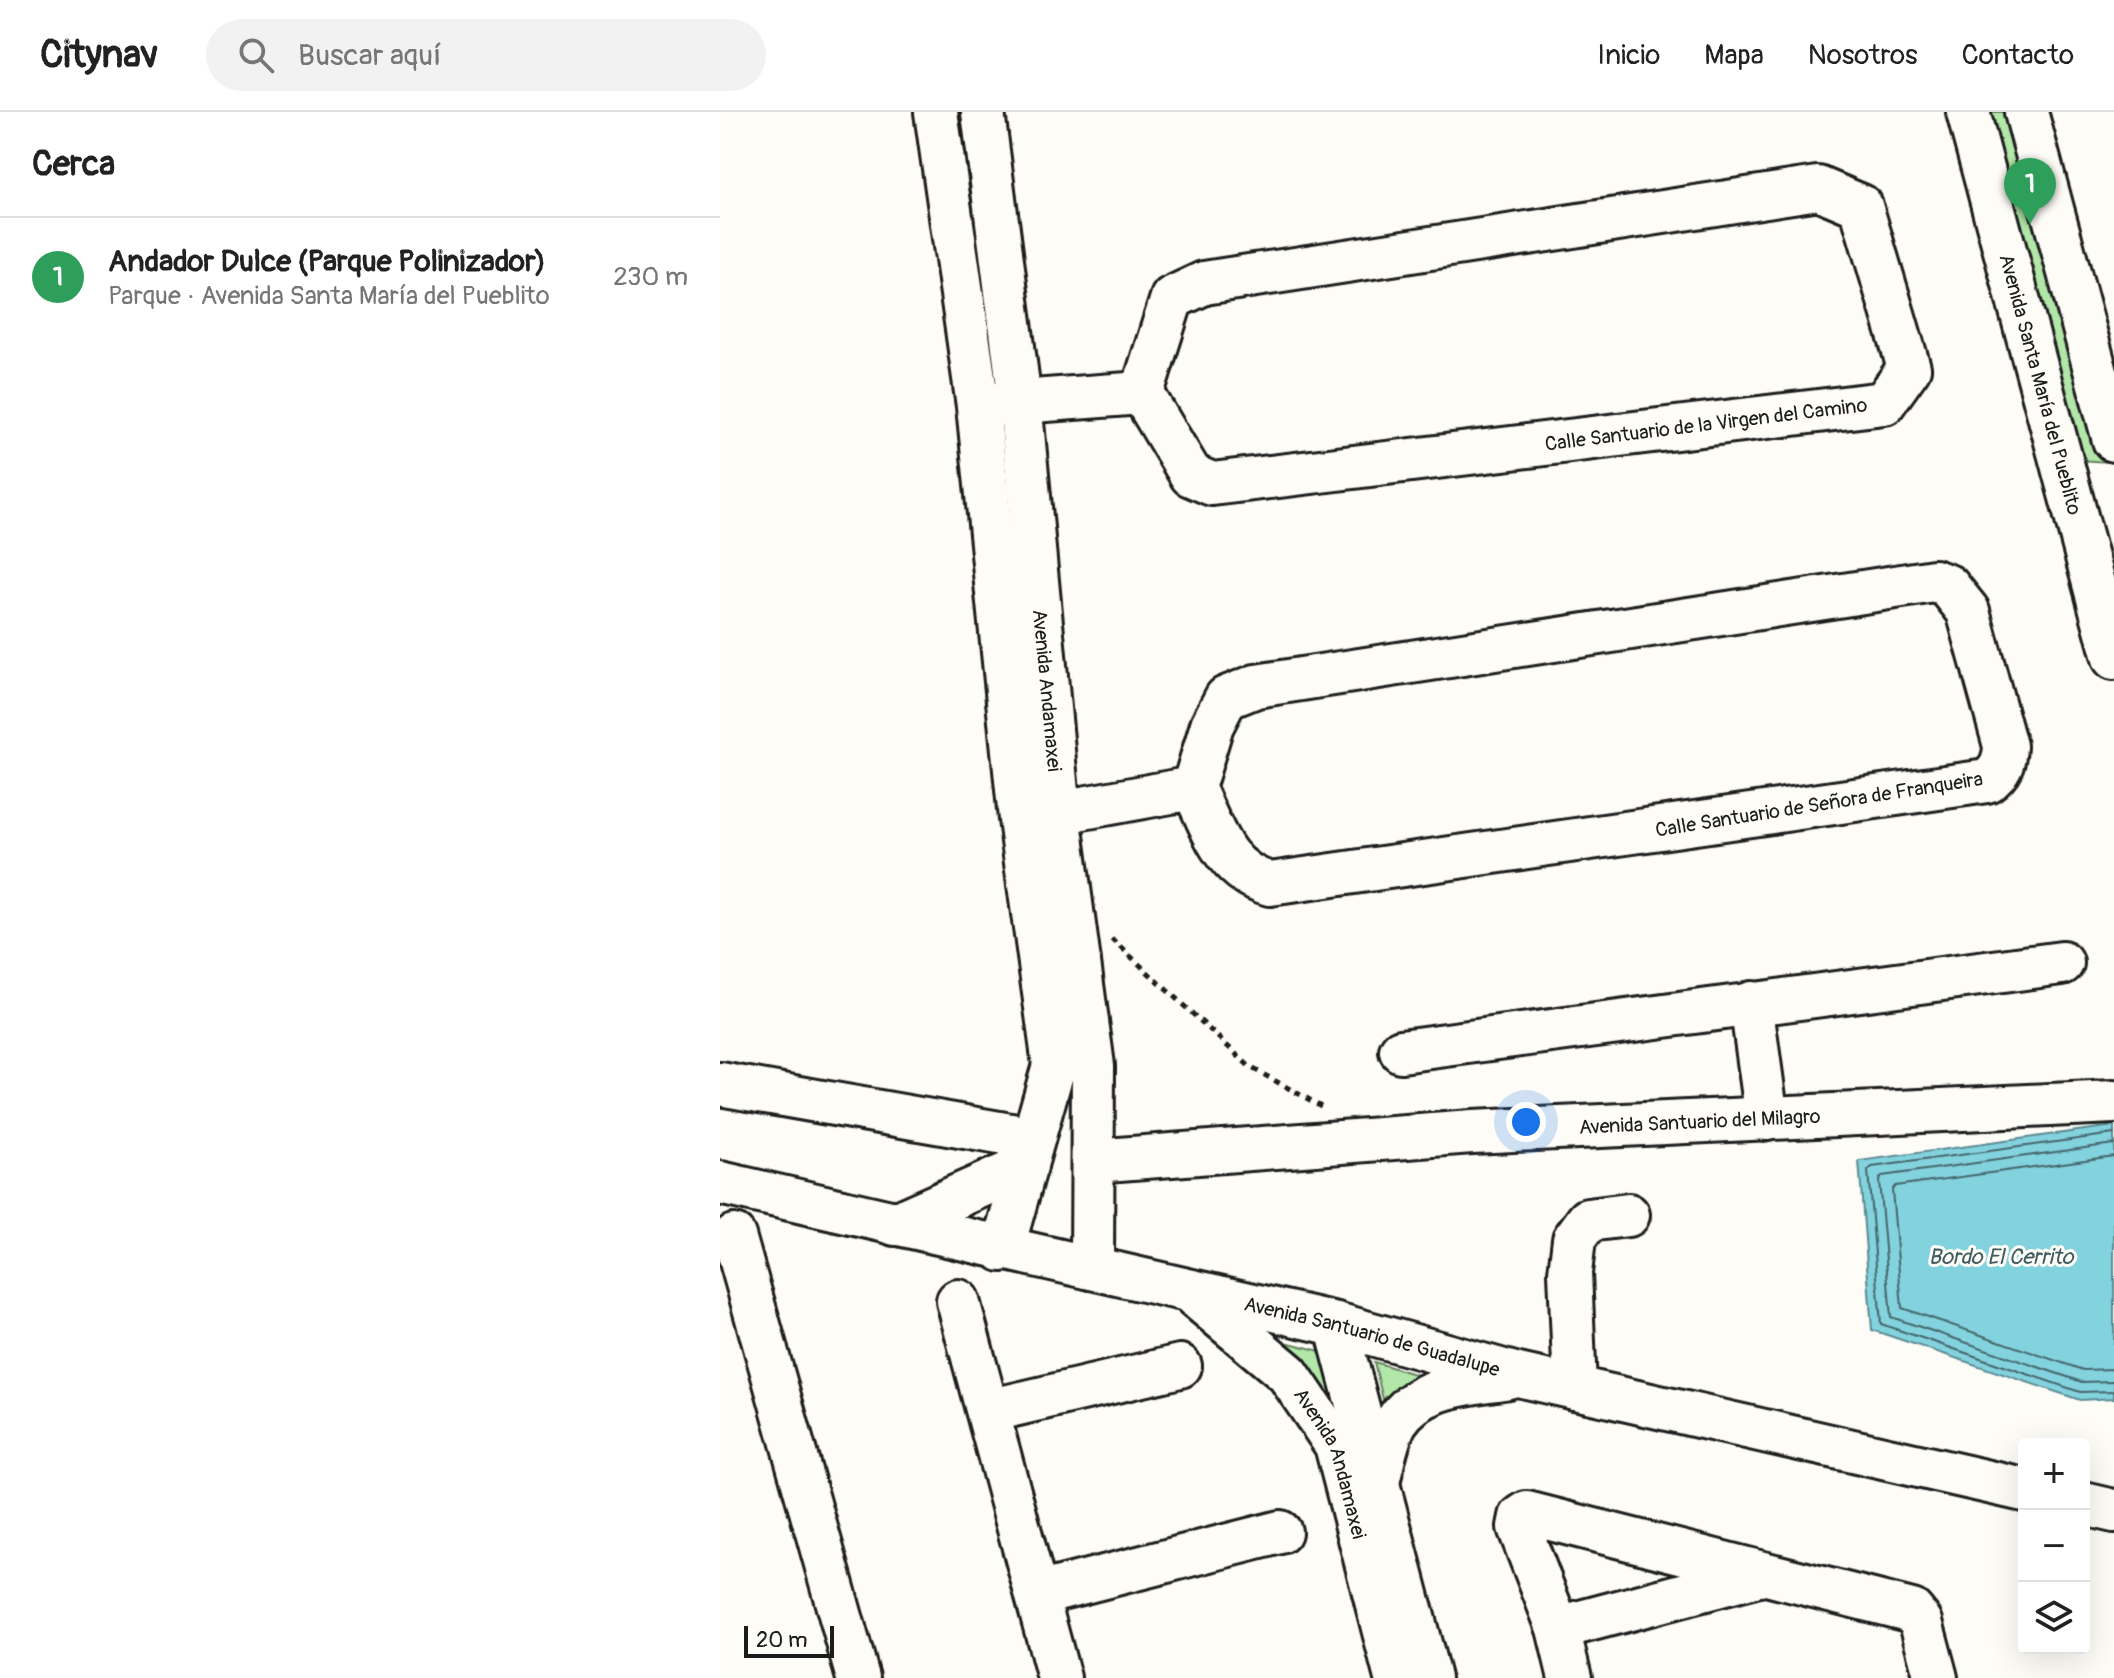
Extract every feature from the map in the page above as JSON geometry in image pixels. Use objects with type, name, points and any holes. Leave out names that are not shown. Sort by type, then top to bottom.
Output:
[{"type":"street","name":"Avenida Andamaxei","points":[[936,112],[1040,816],[1071,905],[1093,1066],[1092,1268]]},
{"type":"street","name":"Avenida Andamaxei","points":[[983,112],[1020,401],[1054,1065],[1002,1250]]},
{"type":"street","name":"Avenida Santa María del Pueblito","points":[[1968,112],[2098,540],[2114,658]]},
{"type":"street","points":[[2026,112],[2105,377],[2114,440]]},
{"type":"street","name":"Calle Santuario de la Virgen del Camino","points":[[1818,188],[1861,206],[1909,368],[1884,403],[1212,484],[1191,475],[1142,393],[1172,298],[1204,283],[1818,188]]},
{"type":"street","points":[[978,406],[1142,393]]},
{"type":"street","name":"Calle Santuario de Señora de Franqueira","points":[[1934,581],[1948,586],[1968,611],[2005,746],[2004,760],[1997,774],[1975,784],[1270,884],[1240,871],[1232,862],[1193,788],[1212,725],[1226,698],[1256,686],[1934,581]]},
{"type":"street","points":[[1040,816],[1193,788]]},
{"type":"street","points":[[1401,1051],[2062,963]]},
{"type":"street","points":[[1751,1003],[1767,1119]]},
{"type":"street","points":[[720,1084],[1030,1152]]},
{"type":"street","name":"Avenida Santuario del Milagro","points":[[1093,1161],[1472,1132],[2114,1102]]},
{"type":"street","points":[[895,1224],[1030,1152]]},
{"type":"street","name":"Avenida Santuario de Guadalupe","points":[[720,1183],[1336,1324],[1518,1375],[2018,1489]]},
{"type":"street","points":[[1575,1388],[1570,1273],[1574,1239],[1588,1220],[1628,1215]]},
{"type":"street","points":[[734,1236],[858,1678]]},
{"type":"street","name":"Avenida Andamaxei","points":[[1191,1292],[1288,1374],[1336,1445],[1396,1678]]},
{"type":"street","points":[[958,1301],[1059,1678]]},
{"type":"street","name":"Avenida Andamaxei","points":[[1336,1324],[1429,1678]]},
{"type":"street","points":[[988,1411],[1180,1366]]},
{"type":"street","points":[[1378,1482],[1396,1423],[1416,1400],[1442,1389],[1518,1375]]},
{"type":"street","points":[[2090,1505],[2114,1511]]},
{"type":"street","points":[[1570,1678],[1558,1628],[1519,1527],[1521,1517],[1527,1513],[1916,1614],[1936,1678]]},
{"type":"street","points":[[1037,1594],[1280,1532]]},
{"type":"street","points":[[1558,1628],[1765,1573]]},
{"type":"path","points":[[1071,905],[1144,965],[1250,1067],[1324,1108]]},
{"type":"green space","points":[[1986,112],[2016,112],[2108,462],[2079,460]]},
{"type":"green space","points":[[1274,1339],[1332,1354],[1357,1446]]},
{"type":"green space","points":[[1374,1362],[1438,1381],[1389,1424]]},
{"type":"water","name":"Bordo El Cerrito","points":[[2114,1126],[2114,1398],[2080,1400],[1872,1330],[1859,1161]]},
{"type":"place","name":"Andador Dulce (Parque Polinizador)","points":[[2030,224]]}]
